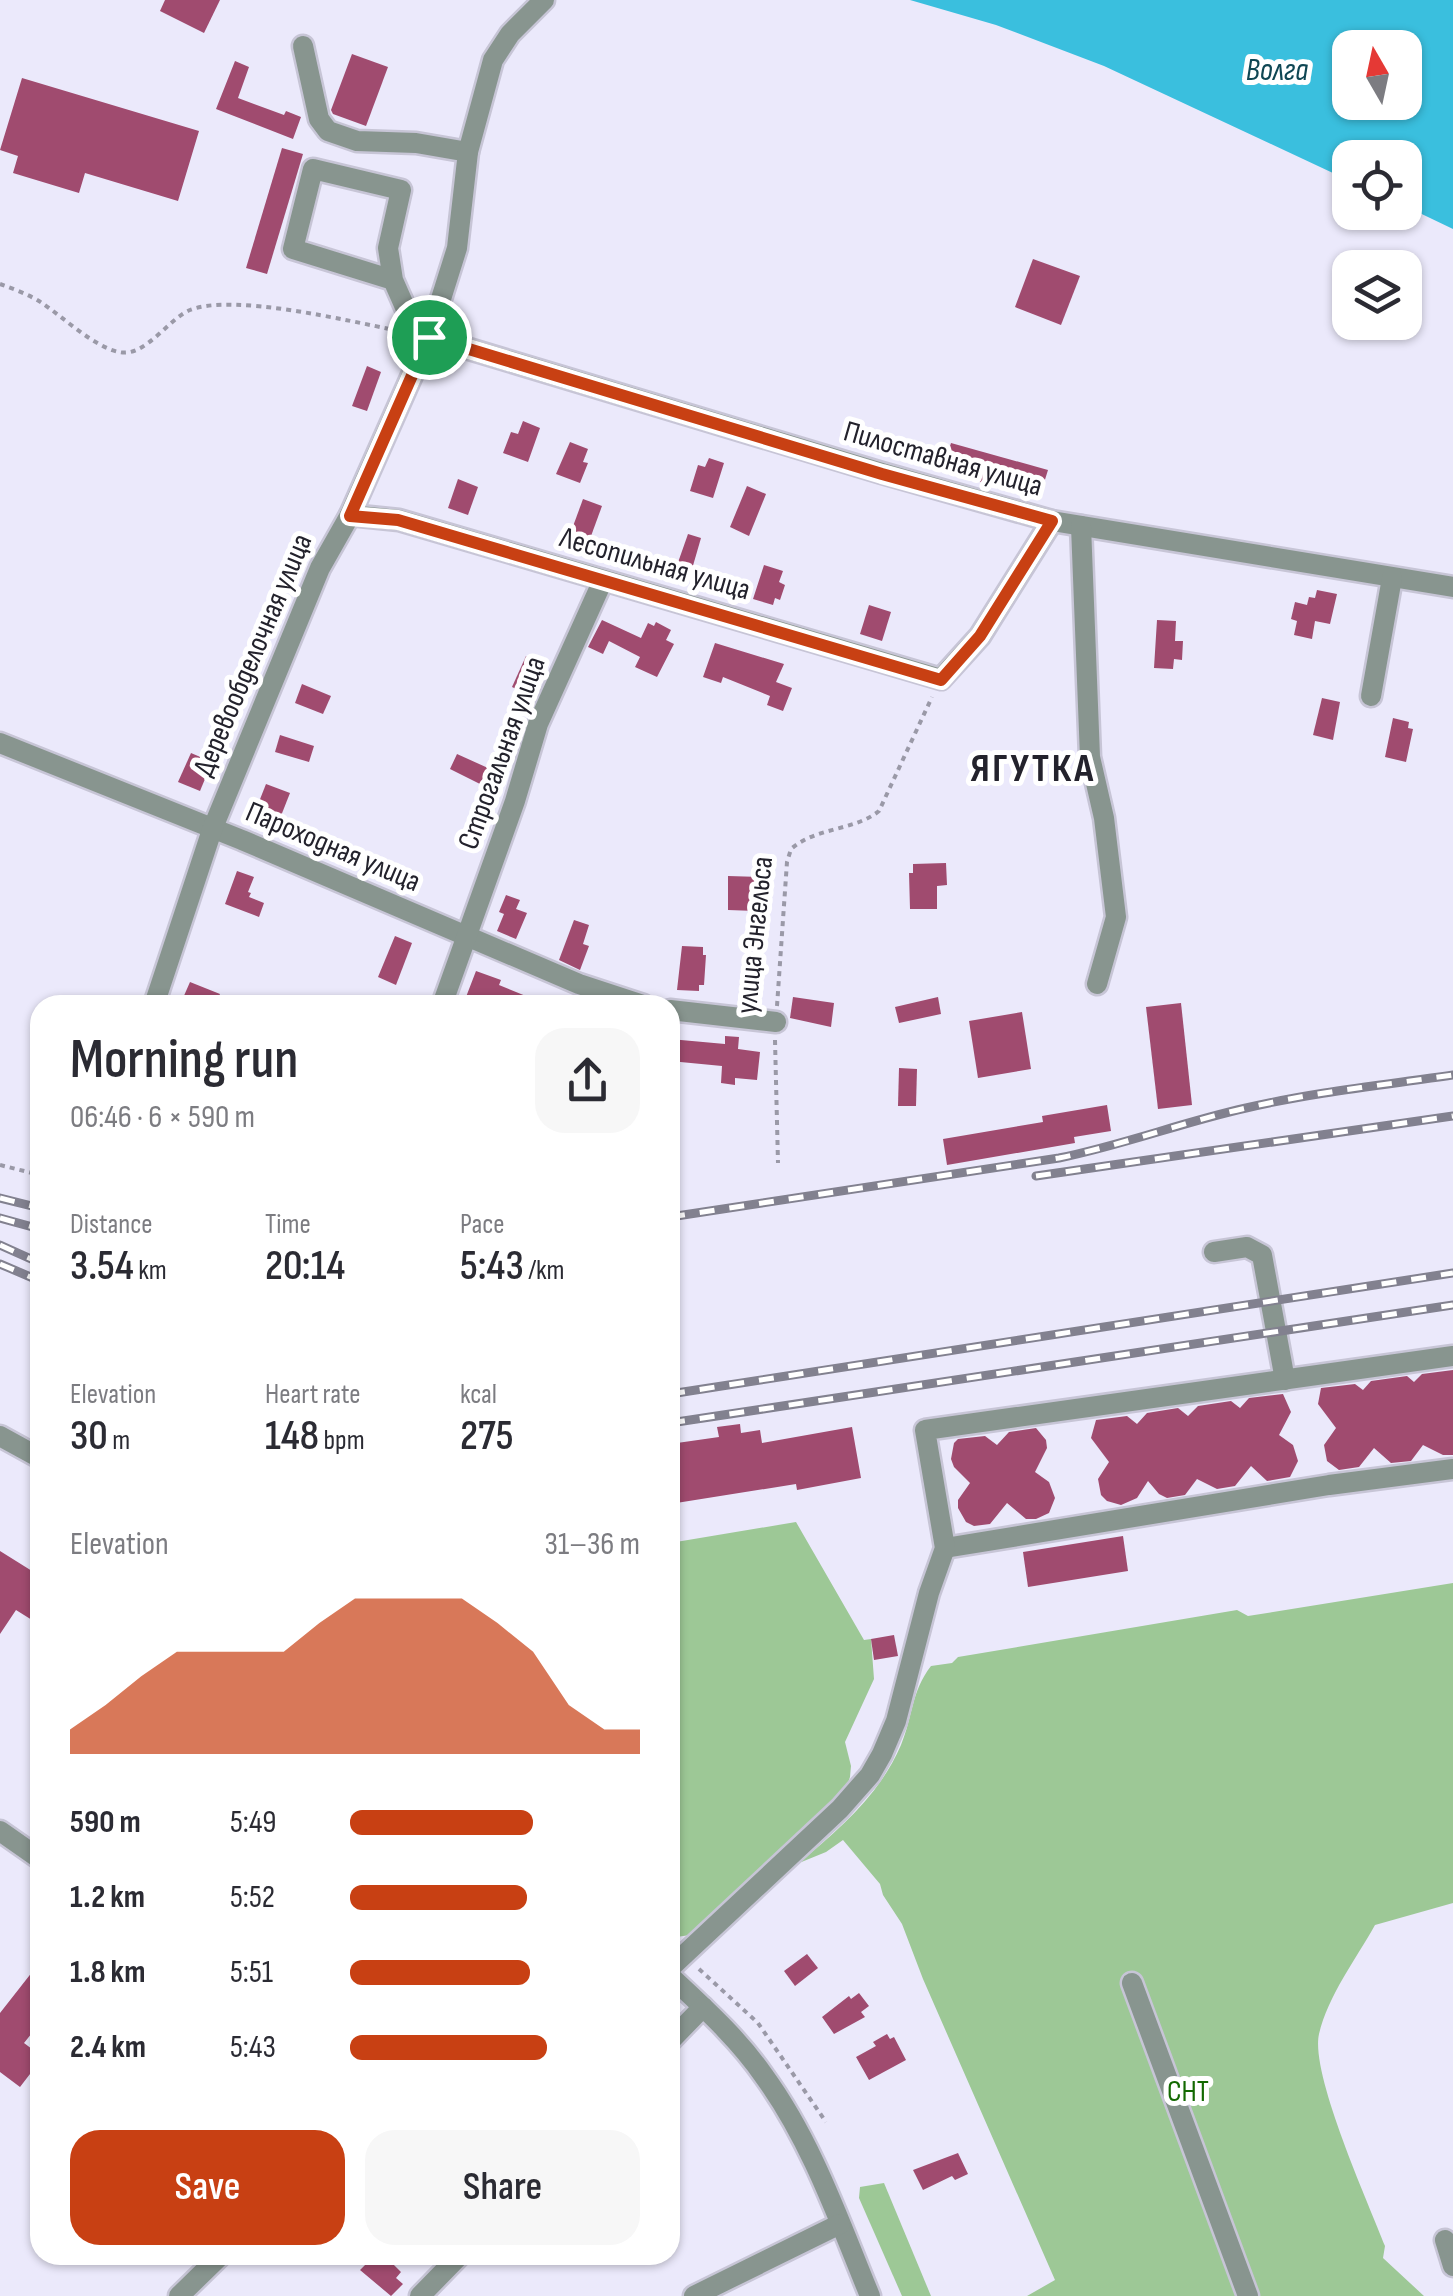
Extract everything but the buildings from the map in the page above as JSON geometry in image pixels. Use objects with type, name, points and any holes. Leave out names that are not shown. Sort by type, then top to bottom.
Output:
[{"type":"street","name":"Деревообделочная улица","points":[[157,995],[212,830],[320,568],[350,516],[429,337],[456,248],[468,152],[493,60],[510,34],[544,0]]},
{"type":"street","points":[[303,46],[319,118],[328,131],[357,142],[416,143],[468,152]]},
{"type":"street","points":[[393,280],[292,248],[313,170],[401,190],[388,248],[393,280],[408,314],[429,337]]},
{"type":"street","name":"Пилоставная улица","points":[[429,337],[882,474],[1052,521],[1453,588]]},
{"type":"street","name":"Лесопильная улица","points":[[350,516],[398,520],[941,680]]},
{"type":"street","points":[[941,680],[980,636],[1052,521]]},
{"type":"street","points":[[1081,526],[1090,756],[1104,818],[1116,916],[1097,984]]},
{"type":"street","points":[[1372,696],[1392,578]]},
{"type":"street","name":"Строгальная улица","points":[[446,995],[516,801],[538,724],[603,580]]},
{"type":"street","name":"Пароходная улица","points":[[0,743],[613,995]]},
{"type":"street","points":[[680,1011],[776,1022]]},
{"type":"street","points":[[1214,1252],[1247,1247],[1262,1255],[1285,1380]]},
{"type":"street","points":[[680,1960],[840,1809],[870,1775],[896,1722],[929,1593],[945,1548],[924,1430],[1453,1356]]},
{"type":"street","points":[[0,1436],[30,1452]]},
{"type":"street","points":[[945,1548],[1329,1485],[1453,1469]]},
{"type":"street","points":[[0,1831],[30,1852]]},
{"type":"street","points":[[680,1974],[778,2096],[813,2160],[870,2296]]},
{"type":"street","points":[[1132,1982],[1248,2296]]},
{"type":"street","points":[[680,2031],[703,2007]]},
{"type":"street","points":[[694,2296],[840,2224]]},
{"type":"street","points":[[1445,2240],[1453,2266]]},
{"type":"street","points":[[179,2296],[207,2265]]},
{"type":"street","points":[[420,2296],[450,2265]]},
{"type":"path","points":[[0,284],[39,300],[73,326],[120,352],[134,352],[191,310],[214,306],[304,312],[396,330]]},
{"type":"path","name":"улица Энгельса","points":[[778,1163],[776,1022],[792,849],[814,835],[870,818],[879,811],[941,680]]},
{"type":"path","points":[[0,1164],[30,1172]]},
{"type":"path","points":[[680,1970],[758,2022],[826,2122]]},
{"type":"green space","points":[[796,1522],[864,1640],[871,1639],[874,1679],[845,1742],[851,1766],[847,1786],[690,1935],[680,1936],[680,1541]]},
{"type":"green space","name":"СНТ","points":[[1453,1583],[1453,1903],[1375,1925],[1336,1992],[1319,2034],[1323,2078],[1331,2107],[1385,2246],[1383,2258],[1424,2296],[1027,2296],[1055,2280],[902,1924],[880,1884],[843,1840],[799,1863],[843,1824],[881,1780],[901,1745],[916,1695],[931,1666],[952,1663],[958,1657],[1237,1610],[1248,1616]]},
{"type":"green space","points":[[884,2183],[931,2296],[902,2296],[859,2198],[860,2187]]},
{"type":"water","name":"Волга","points":[[910,0],[1453,0],[1453,229],[1422,214],[1422,140],[1332,140],[1332,173],[1104,66],[996,25]]},
{"type":"railway","points":[[680,1215],[1059,1158],[1272,1102],[1453,1075]]},
{"type":"railway","points":[[1036,1176],[1453,1116]]},
{"type":"railway","points":[[0,1198],[30,1206]]},
{"type":"railway","points":[[0,1218],[30,1226]]},
{"type":"railway","points":[[0,1245],[30,1258]]},
{"type":"railway","points":[[0,1264],[30,1277]]},
{"type":"railway","points":[[680,1392],[1453,1273]]},
{"type":"railway","points":[[680,1421],[1453,1305]]},
{"type":"district","name":"ЯГУТКА","points":[[1033,769]]},
{"type":"route","points":[[429,337],[882,474],[1052,521],[980,636],[941,680],[398,520],[350,516],[429,337]]}]
